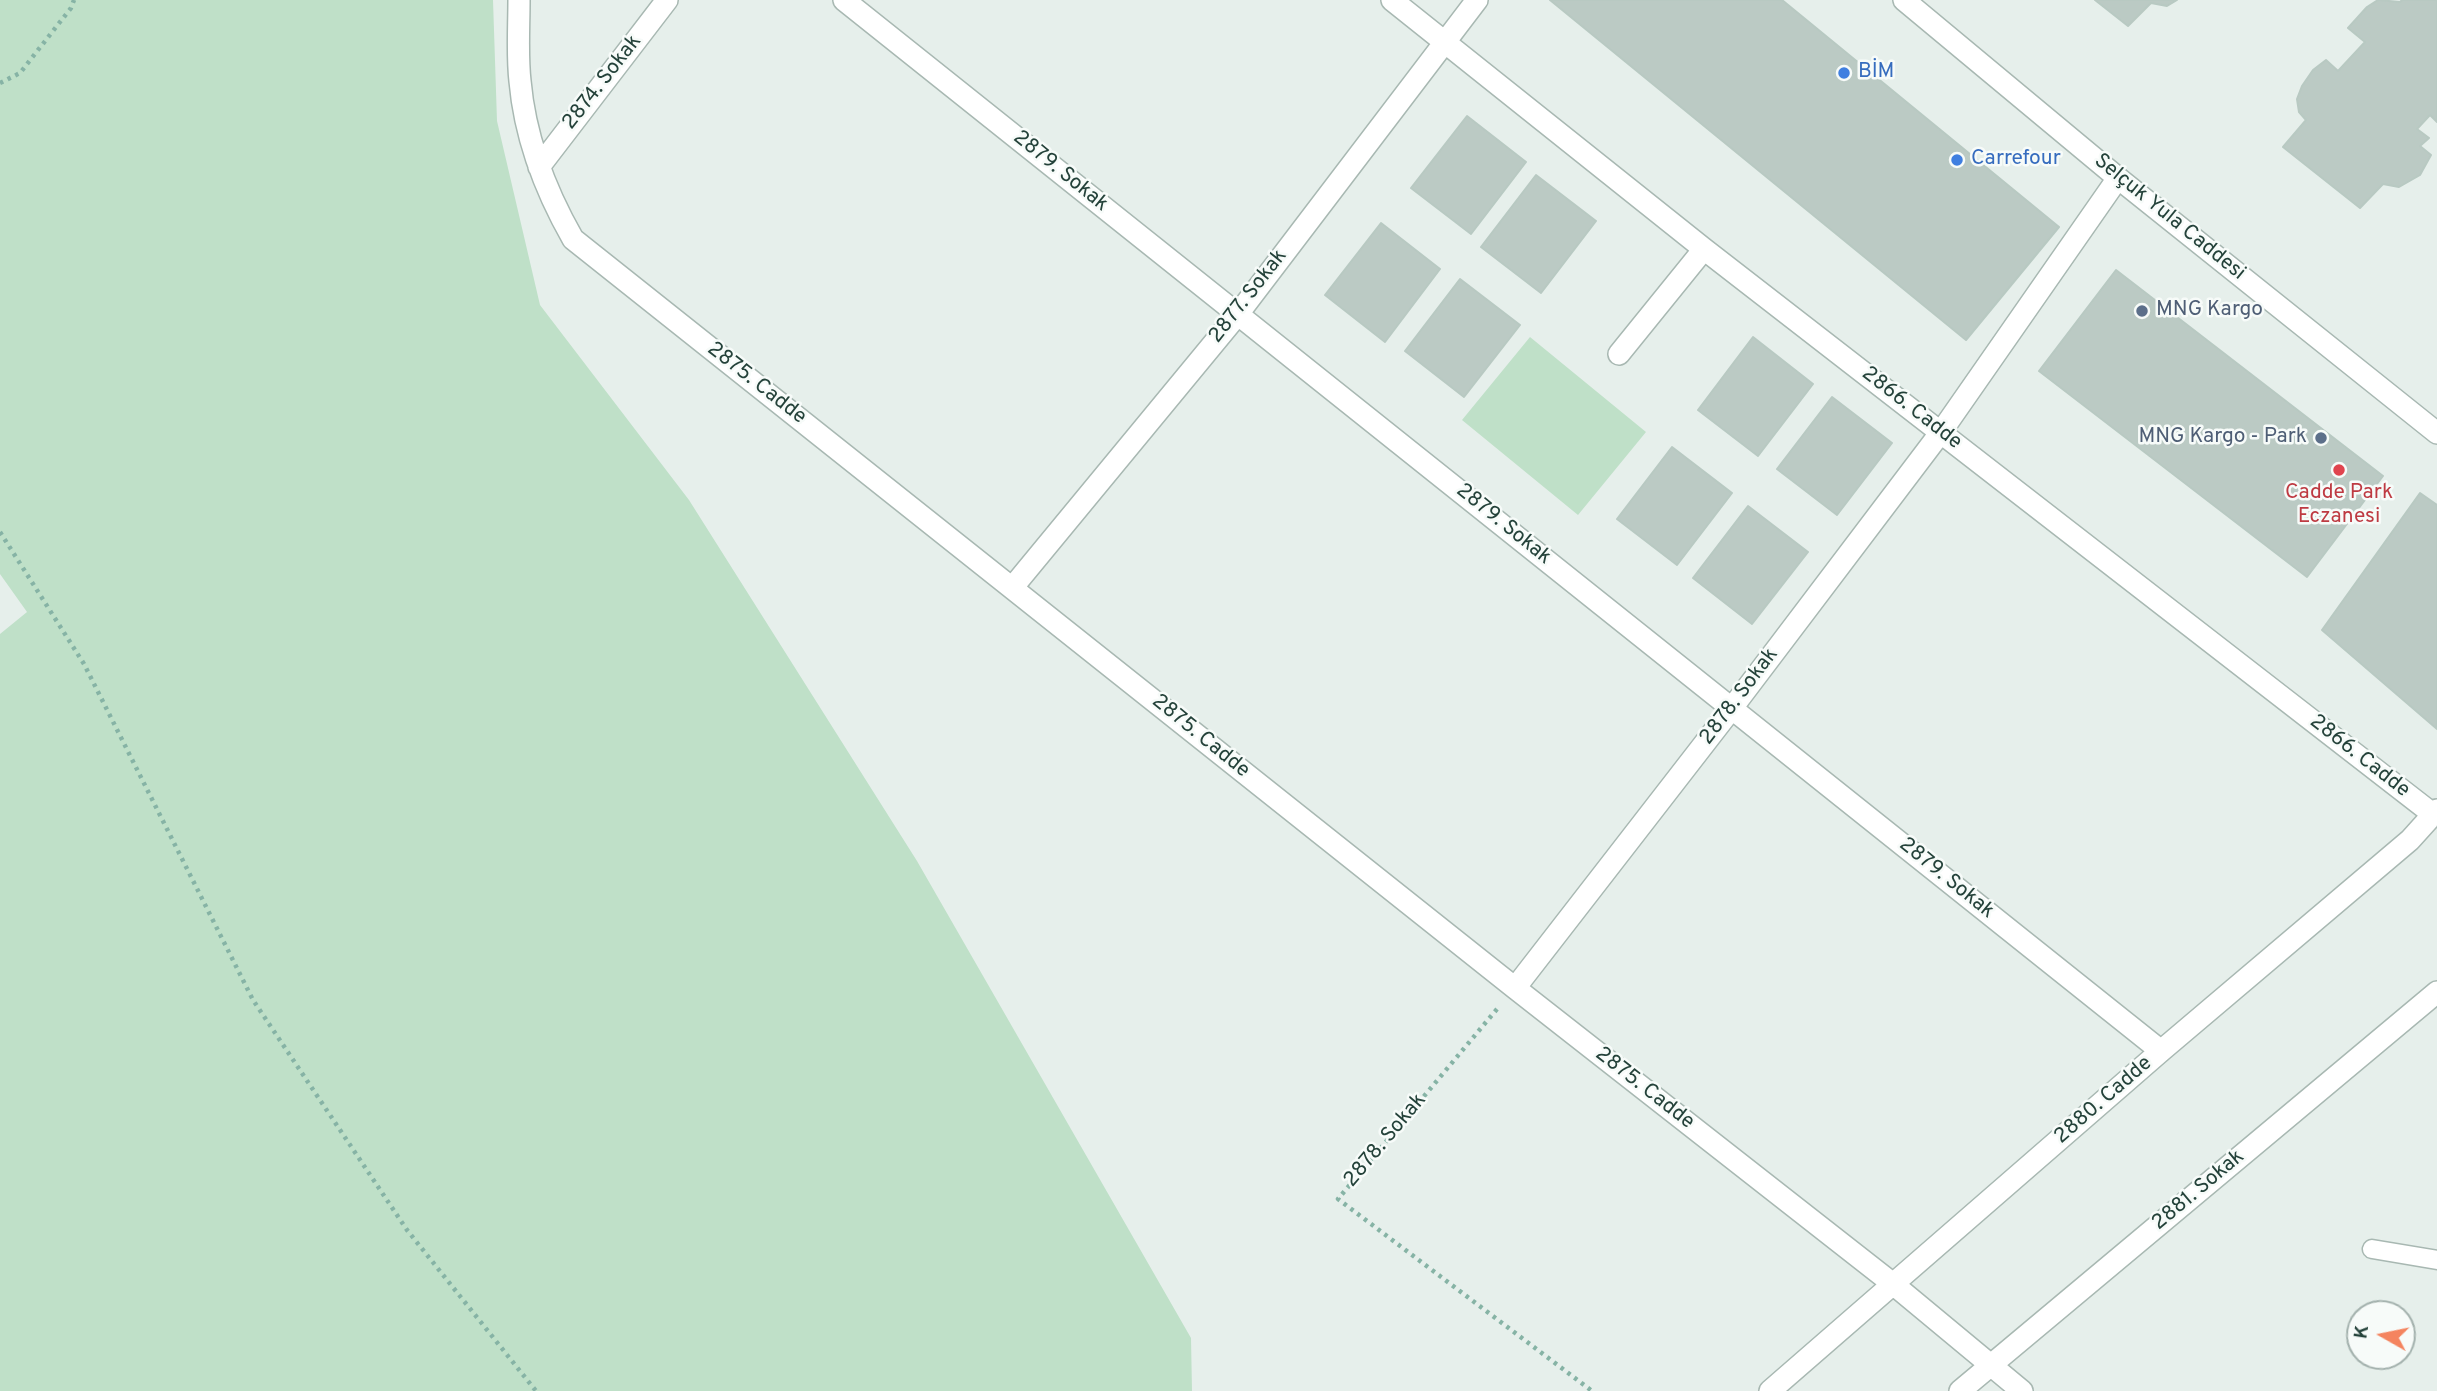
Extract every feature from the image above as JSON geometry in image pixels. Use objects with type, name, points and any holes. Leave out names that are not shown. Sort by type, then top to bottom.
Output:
[{"type":"street","name":"2875. Cadde","points":[[519,0],[519,80],[525,121],[538,167],[553,204],[573,239],[1514,988],[1893,1284],[2022,1391]]},
{"type":"street","name":"2874. Sokak","points":[[538,167],[667,0]]},
{"type":"street","name":"2879. Sokak","points":[[844,0],[2161,1051]]},
{"type":"street","name":"2866. Cadde","points":[[1392,0],[1704,249],[2435,813]]},
{"type":"street","name":"2877. Sokak","points":[[1012,588],[1238,314],[1477,0]]},
{"type":"street","name":"Selçuk Yula Caddesi","points":[[1905,0],[2118,178],[2437,433]]},
{"type":"street","name":"2878. Sokak","points":[[1514,988],[1732,708],[1941,432],[2118,178]]},
{"type":"street","points":[[1619,354],[1704,249]]},
{"type":"street","name":"2880. Cadde","points":[[1770,1391],[2161,1051],[2410,840],[2435,813]]},
{"type":"street","name":"2881. Sokak","points":[[1961,1391],[2437,992]]},
{"type":"lane","points":[[2372,1249],[2437,1260]]},
{"type":"path","points":[[0,83],[20,73],[71,8],[74,0]]},
{"type":"path","points":[[0,532],[84,664],[253,1000],[407,1230],[536,1391]]},
{"type":"path","name":"2878. Sokak","points":[[1514,988],[1338,1199],[1592,1391]]},
{"type":"green space","points":[[0,0],[493,0],[497,121],[540,305],[689,500],[917,861],[1191,1338],[1192,1391],[0,1391],[0,634],[27,612],[0,574]]},
{"type":"green space","points":[[1530,337],[1646,432],[1578,515],[1462,420]]},
{"type":"building","points":[[1550,0],[1782,0],[2059,227],[1966,340]]},
{"type":"building","points":[[2095,0],[2177,0],[2167,6],[2151,3],[2128,26]]},
{"type":"building","points":[[2378,0],[2437,0],[2437,122],[2430,115],[2417,129],[2429,138],[2420,146],[2431,155],[2420,175],[2399,187],[2383,184],[2360,208],[2283,147],[2306,120],[2299,112],[2297,99],[2302,86],[2313,70],[2326,60],[2338,71],[2365,42],[2348,28],[2367,7]]},
{"type":"building","points":[[1467,116],[1526,162],[1471,234],[1411,188]]},
{"type":"building","points":[[1536,175],[1596,221],[1541,293],[1481,247]]},
{"type":"building","points":[[1381,223],[1440,269],[1385,342],[1325,295]]},
{"type":"building","points":[[2116,270],[2383,476],[2307,577],[2039,371]]},
{"type":"building","points":[[1460,279],[1520,325],[1464,397],[1405,351]]},
{"type":"building","points":[[1753,337],[1813,384],[1758,456],[1698,410]]},
{"type":"building","points":[[1832,397],[1892,443],[1837,515],[1777,469]]},
{"type":"building","points":[[1672,447],[1732,493],[1677,565],[1617,519]]},
{"type":"building","points":[[2420,493],[2437,505],[2437,729],[2322,630]]},
{"type":"building","points":[[1748,506],[1808,552],[1752,624],[1693,578]]},
{"type":"place","name":"BİM","points":[[1844,73]]},
{"type":"place","name":"Carrefour","points":[[1957,160]]},
{"type":"place","name":"MNG Kargo","points":[[2142,311]]},
{"type":"place","name":"MNG Kargo - Park","points":[[2321,438]]},
{"type":"place","name":"Cadde Park Eczanesi","points":[[2339,470]]}]
